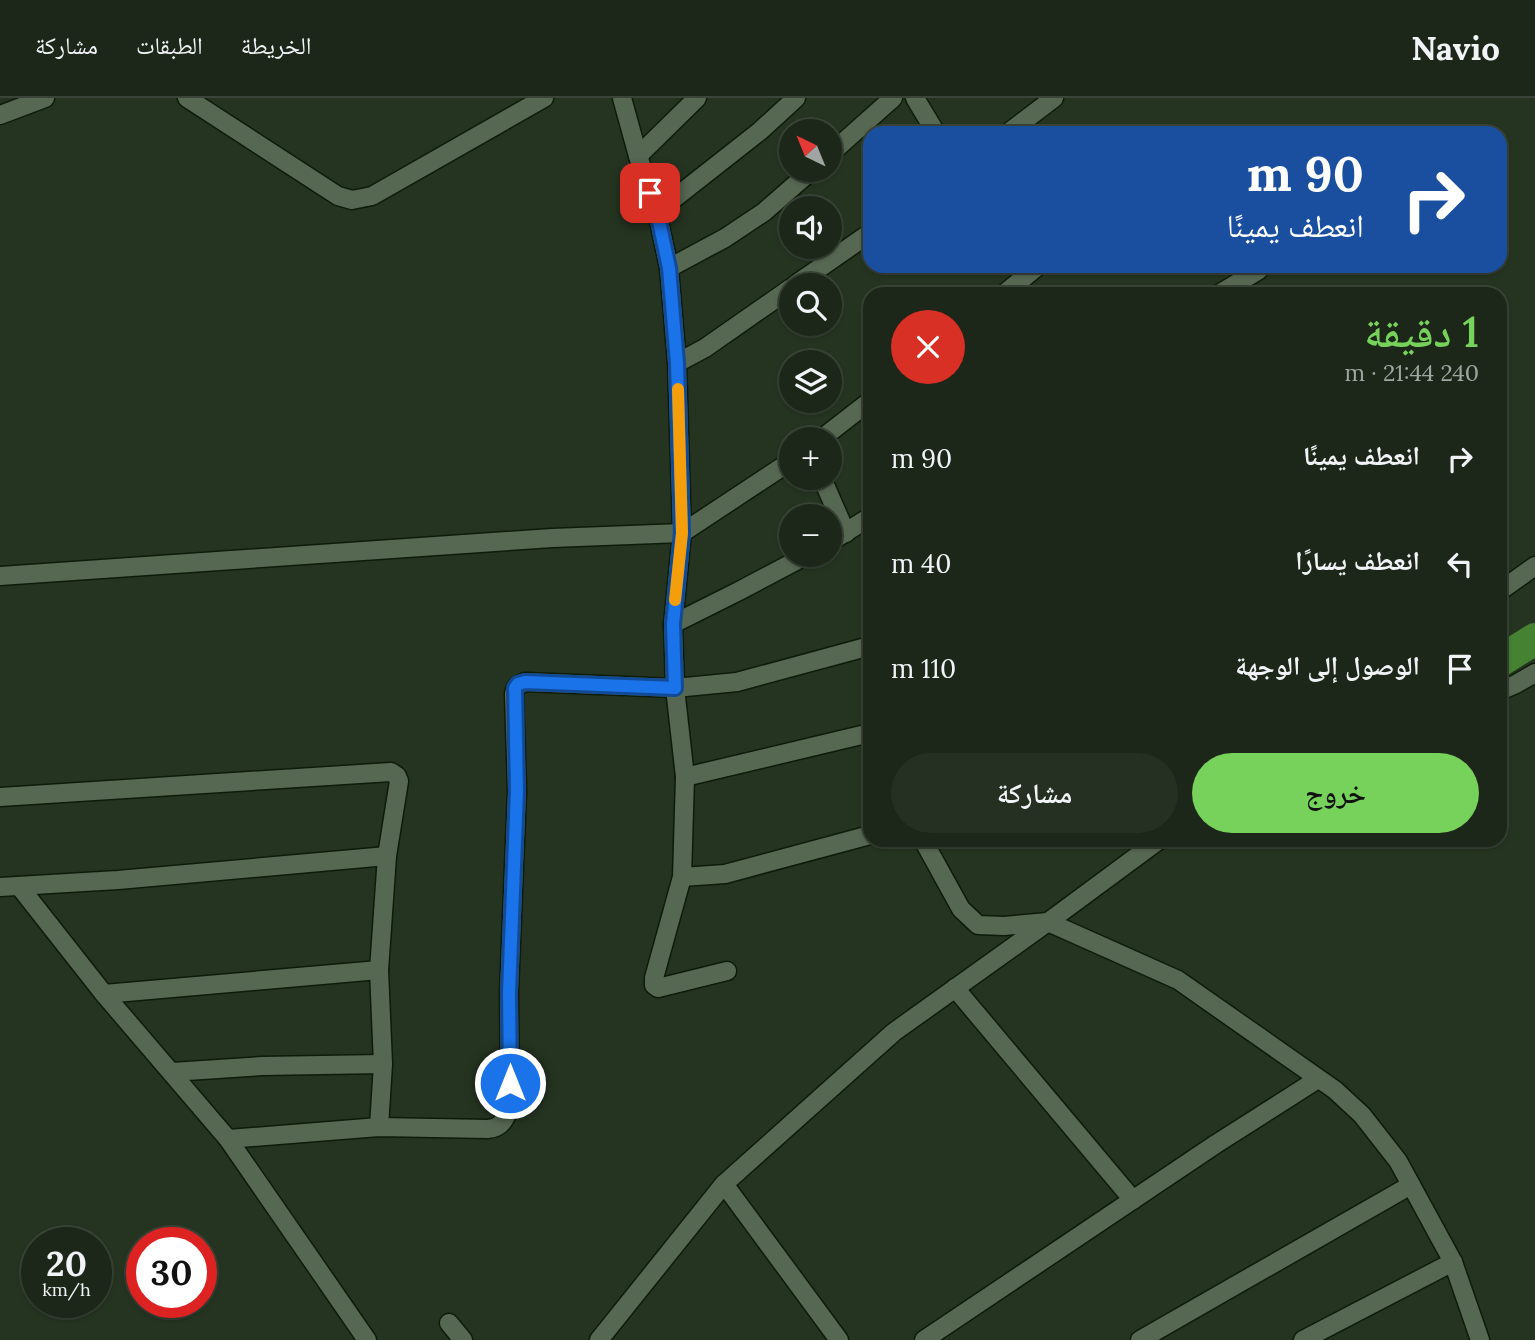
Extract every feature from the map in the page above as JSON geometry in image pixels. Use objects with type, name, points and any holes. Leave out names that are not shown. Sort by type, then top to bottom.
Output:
[{"type":"street","points":[[0,115],[45,98]]},
{"type":"street","points":[[187,98],[338,196],[352,200],[372,196],[544,98]]},
{"type":"street","points":[[622,98],[657,212],[669,268],[677,363],[682,533],[673,624],[675,688],[685,777],[682,877],[654,985],[658,988],[727,971]]},
{"type":"street","points":[[638,156],[696,98]]},
{"type":"street","points":[[657,212],[761,131],[796,98]]},
{"type":"street","points":[[842,143],[893,98]]},
{"type":"street","points":[[915,98],[932,126]]},
{"type":"street","points":[[1017,126],[1054,98]]},
{"type":"street","points":[[669,268],[725,238],[764,212],[798,182]]},
{"type":"street","points":[[813,273],[863,238]]},
{"type":"street","points":[[1012,287],[1030,273]]},
{"type":"street","points":[[1231,287],[1254,273]]},
{"type":"street","points":[[677,363],[705,348],[779,297]]},
{"type":"street","points":[[836,427],[863,406]]},
{"type":"street","points":[[0,576],[552,538],[682,533],[779,469]]},
{"type":"street","points":[[827,490],[846,533]]},
{"type":"street","points":[[842,535],[863,522]]},
{"type":"street","points":[[1507,586],[1535,566]]},
{"type":"street","points":[[673,624],[784,567]]},
{"type":"street","points":[[228,1139],[379,1127],[495,1129],[505,1120],[510,1106],[509,992],[517,791],[515,688],[518,684],[525,682],[675,688],[737,682],[863,648]]},
{"type":"street","points":[[1507,688],[1535,673]]},
{"type":"street","points":[[685,777],[863,735]]},
{"type":"street","points":[[0,797],[391,772],[397,776],[399,781],[387,856],[379,971],[383,1064],[379,1127]]},
{"type":"street","points":[[682,877],[725,874],[863,837]]},
{"type":"street","points":[[927,847],[961,909],[978,925],[1004,926],[1048,922],[1178,980],[1335,1090],[1362,1115],[1398,1161],[1453,1262],[1480,1340]]},
{"type":"street","points":[[599,1340],[724,1184],[894,1031],[1150,847]]},
{"type":"street","points":[[0,887],[118,880],[387,856]]},
{"type":"street","points":[[19,886],[104,994],[228,1139],[367,1340]]},
{"type":"street","points":[[104,994],[379,971]]},
{"type":"street","points":[[955,988],[1133,1200]]},
{"type":"street","points":[[172,1072],[262,1066],[383,1064]]},
{"type":"street","points":[[924,1340],[1216,1144],[1318,1079]]},
{"type":"street","points":[[724,1184],[839,1340]]},
{"type":"street","points":[[1140,1340],[1411,1185]]},
{"type":"street","points":[[1303,1340],[1453,1262]]},
{"type":"street","points":[[449,1323],[463,1340]]},
{"type":"waterway","points":[[1507,657],[1535,639]]},
{"type":"slow traffic","points":[[675,600],[682,533],[678,389]]},
{"type":"route","points":[[510,1083],[509,992],[517,791],[515,688],[525,682],[675,688],[673,624],[682,533],[677,363],[669,268],[657,212],[650,193]]}]
